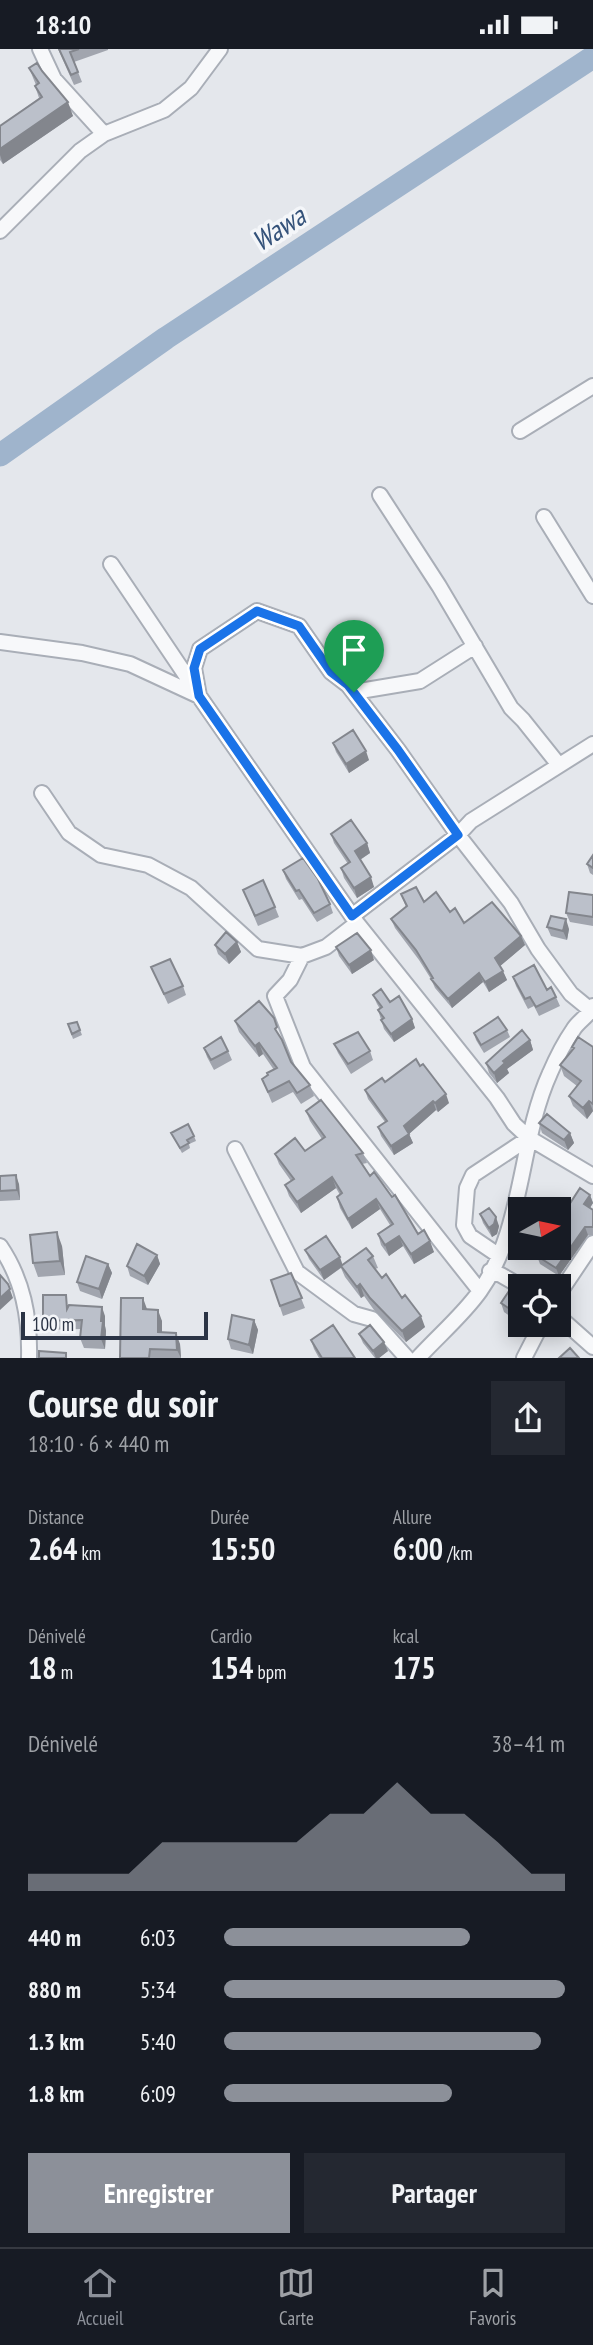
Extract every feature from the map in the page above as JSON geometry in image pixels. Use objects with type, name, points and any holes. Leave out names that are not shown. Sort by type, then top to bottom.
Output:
[{"type":"street","points":[[40,49],[54,79],[104,134]]},
{"type":"street","points":[[0,231],[80,151],[104,134],[164,110],[191,88],[220,49]]},
{"type":"street","points":[[520,431],[593,386]]},
{"type":"street","points":[[380,495],[439,586],[511,708],[559,765]]},
{"type":"street","points":[[544,517],[593,596]]},
{"type":"street","points":[[111,564],[355,920],[497,1098],[514,1124],[529,1138],[593,1176]]},
{"type":"street","points":[[199,696],[194,668],[200,649],[257,611],[299,626],[331,672],[354,692],[398,750],[458,835],[511,903],[538,949],[571,994],[592,1010],[574,1028],[550,1073],[529,1138],[514,1209],[498,1255],[480,1291],[418,1358]]},
{"type":"street","points":[[0,642],[82,653],[130,664],[199,696]]},
{"type":"street","points":[[354,692],[420,681],[475,646]]},
{"type":"street","points":[[42,793],[69,833],[101,855],[148,865],[191,888],[258,949],[302,956],[326,947],[471,821],[593,744]]},
{"type":"street","points":[[302,956],[290,980],[275,996],[303,1067],[480,1291]]},
{"type":"street","points":[[498,1255],[470,1236],[464,1224],[467,1188],[473,1175],[529,1138]]},
{"type":"street","points":[[236,1149],[297,1272],[355,1314],[372,1319],[407,1358]]},
{"type":"street","points":[[571,1276],[593,1243]]},
{"type":"street","points":[[0,1246],[22,1289],[30,1331],[29,1358]]},
{"type":"street","points":[[490,1271],[508,1279]]},
{"type":"street","points":[[571,1328],[593,1347]]},
{"type":"street","points":[[524,1358],[535,1337]]},
{"type":"building","points":[[59,49],[79,49],[70,52],[78,72],[71,75]]},
{"type":"building","points":[[37,63],[68,102],[0,149],[0,126],[42,97],[35,86],[39,83],[29,68]]},
{"type":"building","points":[[353,730],[366,751],[346,764],[333,743]]},
{"type":"building","points":[[351,820],[367,843],[355,851],[371,877],[354,888],[341,868],[350,862],[331,834]]},
{"type":"building","points":[[593,855],[593,868],[587,864]]},
{"type":"building","points":[[303,858],[318,879],[330,904],[314,913],[283,870]]},
{"type":"building","points":[[263,880],[275,907],[255,916],[243,890]]},
{"type":"building","points":[[416,887],[424,902],[436,892],[450,912],[455,908],[464,923],[492,902],[521,936],[495,958],[503,971],[485,982],[479,973],[448,999],[431,979],[433,978],[416,950],[391,919],[407,906],[401,894]]},
{"type":"building","points":[[569,892],[593,895],[593,917],[566,913]]},
{"type":"building","points":[[551,916],[566,919],[563,931],[547,927]]},
{"type":"building","points":[[226,932],[237,942],[225,954],[215,945]]},
{"type":"building","points":[[357,933],[371,950],[349,965],[336,947]]},
{"type":"building","points":[[170,959],[183,986],[164,994],[151,967]]},
{"type":"building","points":[[534,965],[547,990],[551,987],[556,997],[536,1007],[530,997],[525,999],[513,977]]},
{"type":"building","points":[[381,989],[390,1002],[399,996],[412,1019],[391,1034],[381,1020],[384,1018],[378,1010],[382,1007],[373,995]]},
{"type":"building","points":[[259,1001],[274,1018],[277,1027],[275,1029],[291,1062],[310,1085],[297,1093],[289,1081],[268,1092],[262,1079],[277,1068],[259,1043],[255,1046],[235,1021]]},
{"type":"building","points":[[498,1017],[507,1030],[481,1045],[474,1033]]},
{"type":"building","points":[[77,1022],[80,1030],[72,1034],[68,1024]]},
{"type":"building","points":[[522,1030],[530,1040],[503,1061],[505,1063],[494,1073],[486,1063]]},
{"type":"building","points":[[358,1032],[370,1051],[348,1064],[334,1044]]},
{"type":"building","points":[[221,1037],[228,1051],[211,1060],[204,1048]]},
{"type":"building","points":[[578,1037],[593,1047],[593,1104],[589,1101],[583,1108],[569,1096],[581,1081],[560,1065],[574,1048],[572,1047]]},
{"type":"building","points":[[416,1059],[446,1094],[435,1103],[433,1101],[404,1126],[409,1134],[391,1146],[378,1127],[387,1121],[365,1090],[382,1078],[385,1082]]},
{"type":"building","points":[[321,1100],[363,1153],[356,1155],[370,1176],[374,1172],[392,1197],[395,1195],[418,1234],[424,1230],[430,1241],[411,1254],[399,1236],[385,1245],[378,1234],[393,1224],[376,1199],[348,1219],[337,1197],[342,1193],[332,1177],[297,1202],[285,1185],[294,1179],[275,1154],[295,1138],[305,1151],[325,1137],[306,1111]]},
{"type":"building","points":[[547,1114],[570,1133],[564,1140],[539,1123]]},
{"type":"building","points":[[188,1124],[194,1136],[180,1148],[171,1133]]},
{"type":"building","points":[[16,1175],[17,1190],[0,1191],[0,1176]]},
{"type":"building","points":[[580,1188],[590,1195],[584,1204],[593,1210],[593,1227],[585,1227],[571,1247],[571,1202]]},
{"type":"building","points":[[489,1208],[496,1217],[489,1228],[480,1214]]},
{"type":"building","points":[[57,1232],[60,1261],[33,1263],[30,1235]]},
{"type":"building","points":[[326,1236],[340,1257],[320,1270],[305,1250]]},
{"type":"building","points":[[137,1244],[157,1255],[144,1276],[127,1266]]},
{"type":"building","points":[[366,1248],[373,1256],[368,1260],[382,1278],[386,1274],[402,1298],[405,1295],[421,1316],[402,1331],[360,1284],[357,1287],[341,1266]]},
{"type":"building","points":[[86,1256],[108,1264],[99,1289],[77,1282]]},
{"type":"building","points":[[543,1260],[562,1260],[556,1268]]},
{"type":"building","points":[[291,1273],[302,1298],[280,1306],[271,1280]]},
{"type":"building","points":[[0,1275],[10,1289],[0,1298]]},
{"type":"building","points":[[508,1292],[508,1308],[501,1303]]},
{"type":"building","points":[[43,1295],[66,1295],[67,1309],[69,1305],[102,1307],[101,1339],[80,1338],[82,1320],[43,1321]]},
{"type":"building","points":[[121,1298],[143,1298],[143,1309],[158,1310],[158,1332],[176,1333],[177,1350],[150,1349],[149,1358],[120,1358]]},
{"type":"building","points":[[232,1315],[254,1320],[249,1345],[228,1339]]},
{"type":"building","points":[[333,1325],[355,1358],[322,1358],[311,1340]]},
{"type":"building","points":[[370,1325],[384,1342],[373,1351],[359,1334]]},
{"type":"building","points":[[570,1348],[579,1358],[559,1358]]},
{"type":"building","points":[[39,1351],[66,1353],[66,1358],[39,1358]]},
{"type":"waterway","name":"Wawa","points":[[0,455],[166,338],[593,57]]},
{"type":"route","points":[[257,611],[299,626],[331,672],[354,692],[458,835],[352,916],[199,696],[194,668],[200,649],[257,611]]}]
